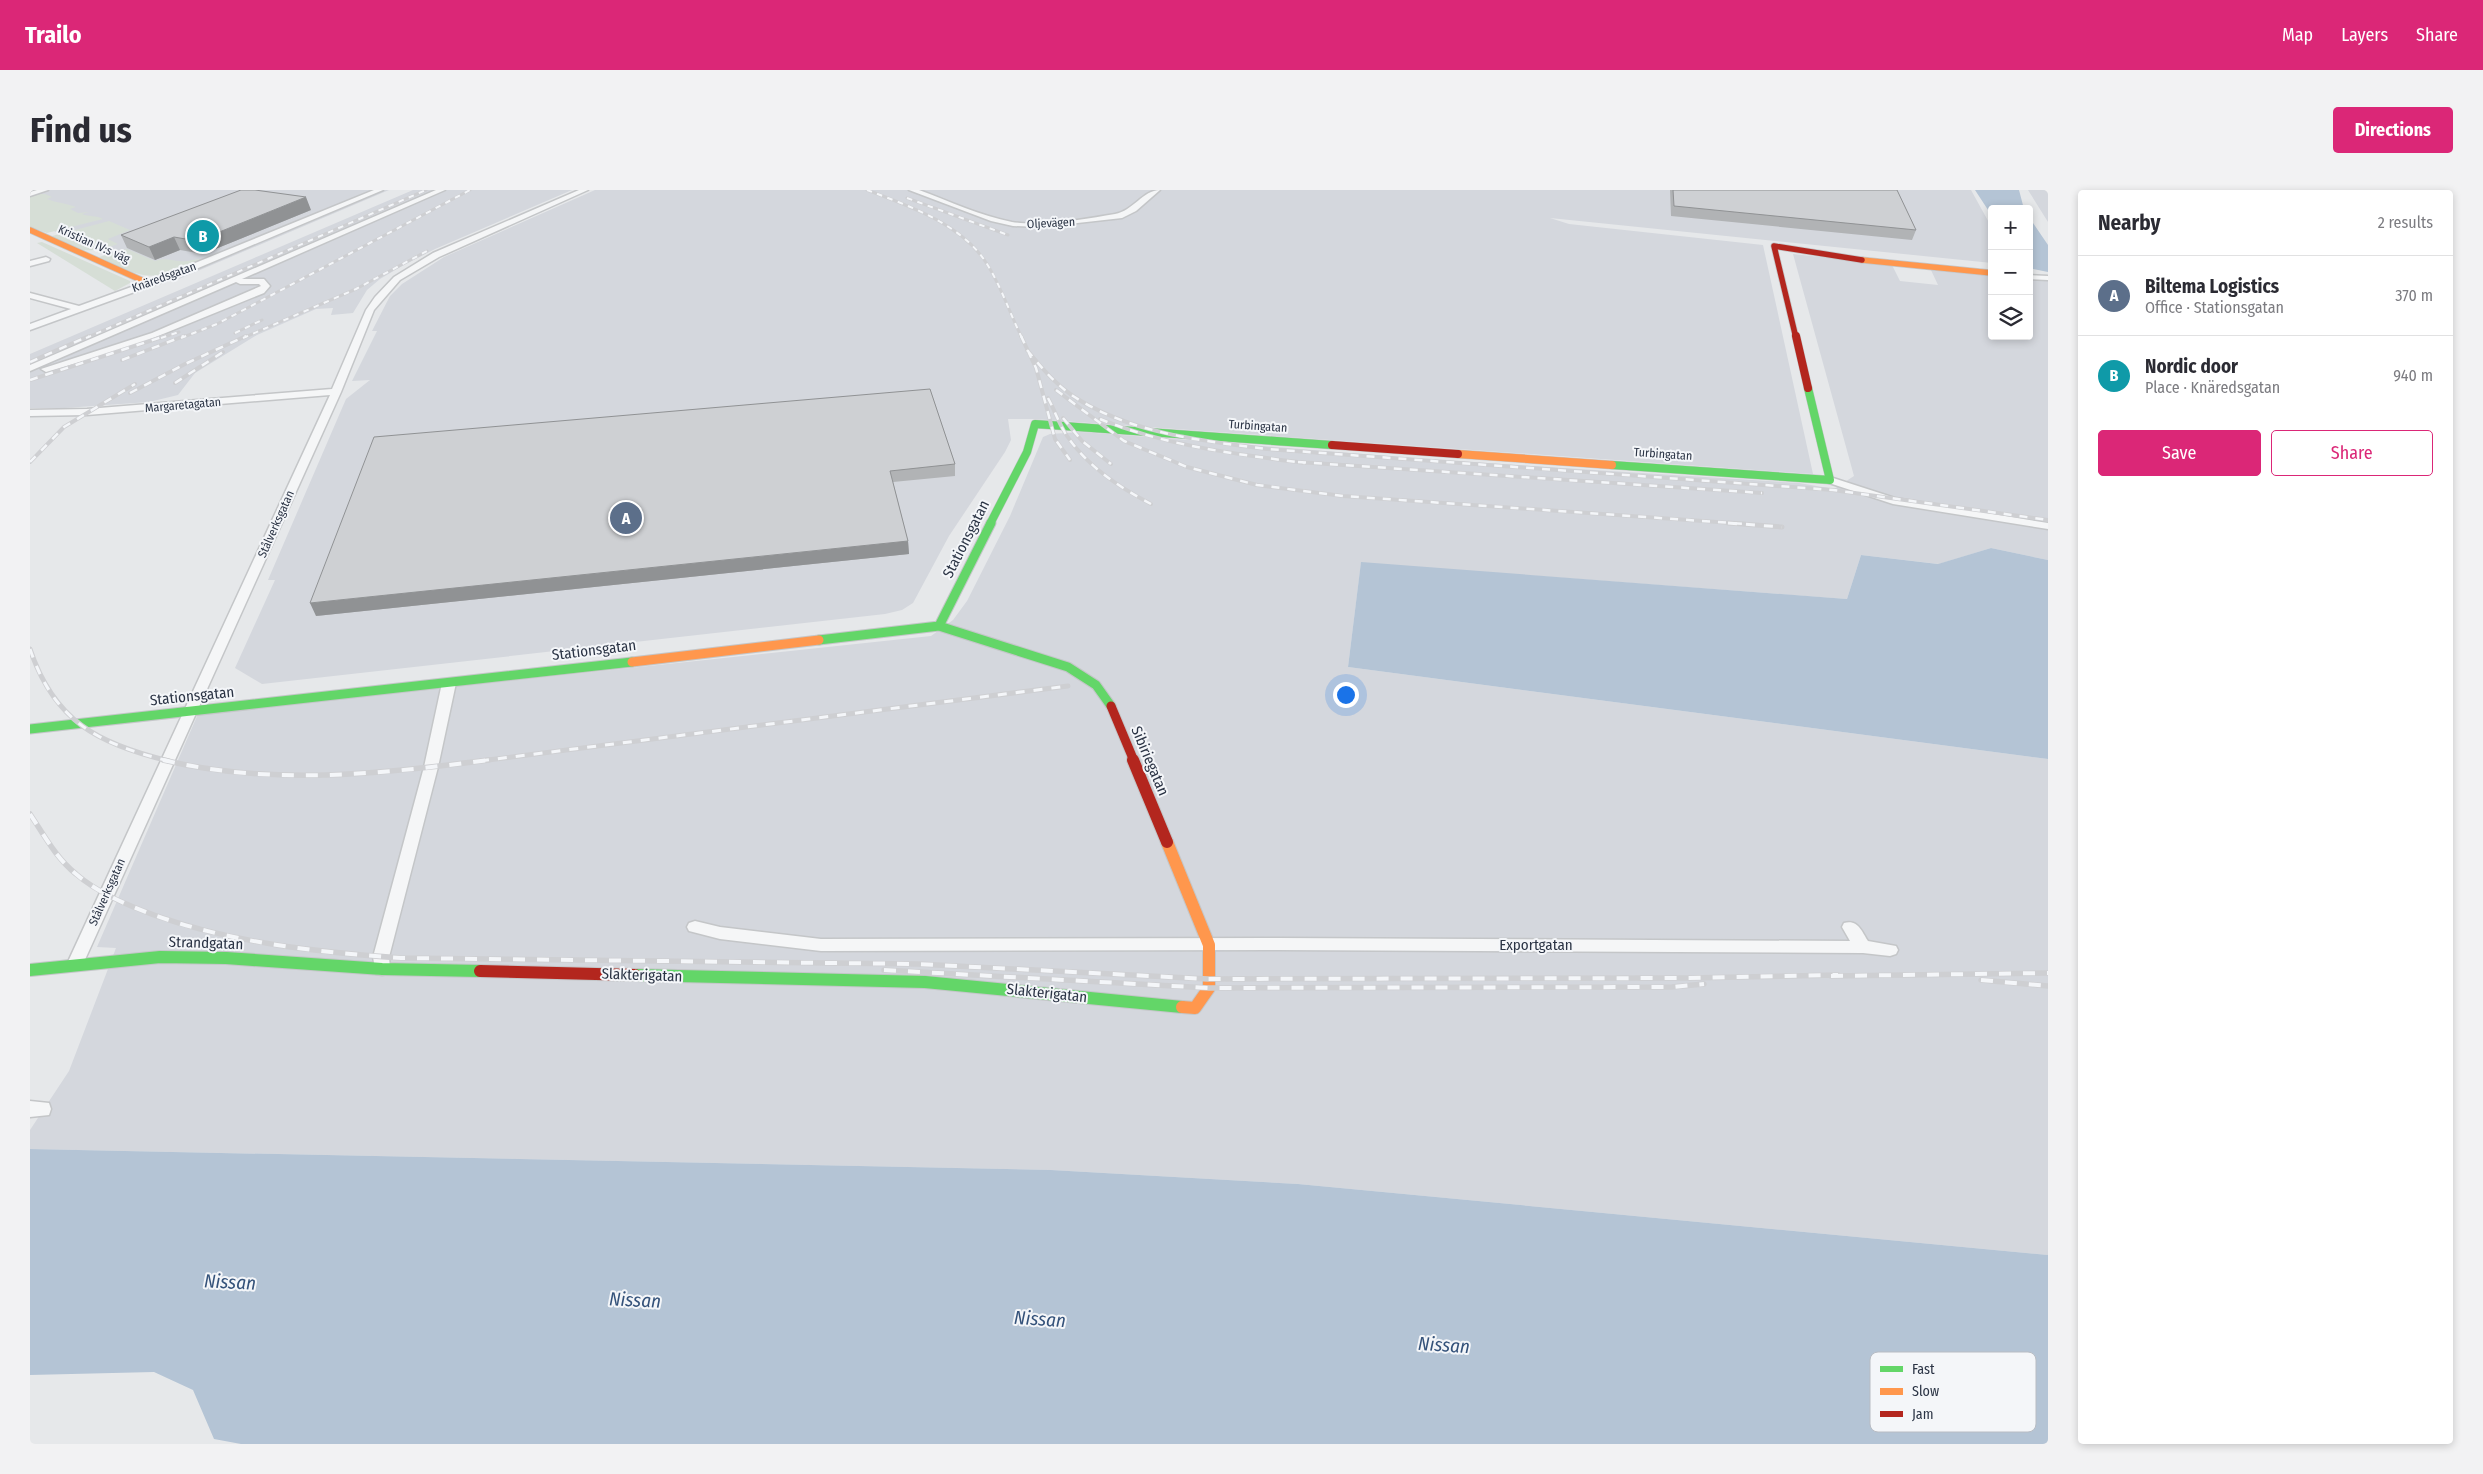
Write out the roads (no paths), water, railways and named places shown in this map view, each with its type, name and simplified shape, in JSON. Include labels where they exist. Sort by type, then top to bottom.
[{"type":"street","points":[[30,194],[44,190]]},
{"type":"street","name":"Knäredsgatan","points":[[30,326],[181,272],[380,190]]},
{"type":"street","points":[[30,368],[442,190]]},
{"type":"street","name":"Stålverksgatan","points":[[75,964],[336,392],[374,304],[384,290],[398,277],[436,255],[585,190]]},
{"type":"street","name":"Oljevägen","points":[[912,190],[994,219],[1020,225],[1042,225],[1119,216],[1133,209],[1157,190]]},
{"type":"street","name":"Kristian IV:s väg","points":[[30,230],[148,283]]},
{"type":"street","points":[[1988,273],[1847,258],[1774,246],[1830,480],[1893,501],[2048,526]]},
{"type":"street","points":[[30,264],[46,259]]},
{"type":"street","points":[[2033,276],[2048,278]]},
{"type":"street","points":[[30,372],[75,362],[169,330],[260,291],[266,286],[261,281],[249,280],[221,286]]},
{"type":"street","points":[[30,295],[76,308]]},
{"type":"street","name":"Margaretagatan","points":[[30,413],[87,412],[336,392]]},
{"type":"street","name":"Turbingatan","points":[[1035,424],[1830,480]]},
{"type":"street","name":"Stationsgatan","points":[[30,729],[939,626],[1027,452],[1035,424]]},
{"type":"street","name":"Sibiriegatan","points":[[939,626],[1068,667],[1080,673],[1104,692],[1109,700],[1209,945],[1209,988],[1195,1008]]},
{"type":"street","points":[[382,968],[381,957],[429,774],[449,683]]},
{"type":"street","name":"Exportgatan","points":[[696,927],[820,945],[1863,947],[1890,950]]},
{"type":"street","points":[[1850,927],[1863,947]]},
{"type":"street","name":"Strandgatan","points":[[30,970],[160,957],[226,958],[382,968]]},
{"type":"street","name":"Slakterigatan","points":[[382,968],[925,982],[1195,1008]]},
{"type":"water","points":[[1975,190],[2019,190],[2023,205],[1988,205],[1988,210]]},
{"type":"water","points":[[2033,223],[2048,245],[2048,272],[2033,269]]},
{"type":"water","points":[[1991,548],[2048,560],[2048,759],[1348,667],[1361,562],[1847,599],[1861,555],[1938,564]]},
{"type":"water","name":"Nissan","points":[[30,1149],[1051,1170],[1298,1184],[2048,1255],[2048,1444],[241,1444],[214,1439],[193,1390],[154,1372],[30,1375]]},
{"type":"railway","points":[[86,338],[426,190]]},
{"type":"railway","points":[[181,338],[217,324],[470,190]]},
{"type":"railway","points":[[867,190],[917,210],[949,227],[964,238],[987,264],[997,281],[1022,338]]},
{"type":"railway","points":[[907,198],[1008,235]]},
{"type":"railway","points":[[243,338],[356,289],[427,251]]},
{"type":"railway","points":[[235,333],[262,320]]},
{"type":"railway","points":[[161,338],[179,332]]},
{"type":"railway","points":[[30,362],[89,336]]},
{"type":"railway","points":[[30,380],[165,336]]},
{"type":"railway","points":[[122,360],[184,336]]},
{"type":"railway","points":[[130,393],[185,364],[246,336]]},
{"type":"railway","points":[[1021,336],[1028,352]]},
{"type":"railway","points":[[175,383],[223,352]]},
{"type":"railway","points":[[1028,352],[1060,386],[1095,409],[1142,427],[1217,443],[1267,449],[1833,490],[2048,520]]},
{"type":"railway","points":[[1028,352],[1036,368],[1055,439],[1070,460]]},
{"type":"railway","points":[[30,462],[64,427],[135,384]]},
{"type":"railway","points":[[1056,390],[1124,441],[1187,467],[1257,485],[1343,496],[1746,524]]},
{"type":"railway","points":[[1048,398],[1064,431],[1084,457],[1094,467],[1127,491],[1151,504]]},
{"type":"railway","points":[[1063,418],[1082,441],[1111,464]]},
{"type":"railway","points":[[1100,419],[1150,436],[1201,448],[1305,463]]},
{"type":"railway","points":[[1298,462],[1762,493]]},
{"type":"railway","points":[[1728,523],[1782,527]]},
{"type":"railway","points":[[30,649],[40,674],[52,694],[66,712],[82,726],[100,737],[121,746],[169,761]]},
{"type":"railway","points":[[480,761],[1068,686]]},
{"type":"railway","points":[[163,760],[204,768],[285,775],[367,773],[489,760]]},
{"type":"railway","points":[[30,814],[51,846],[69,868],[94,887],[134,907],[184,925],[214,933],[276,945],[370,956],[401,958],[918,964],[1208,979],[1689,978],[1838,975]]},
{"type":"railway","points":[[884,970],[1209,988],[1672,987],[1704,984]]},
{"type":"railway","points":[[1831,976],[2048,973]]},
{"type":"railway","points":[[1981,980],[2048,986]]},
{"type":"place","name":"Nordic door","points":[[203,236]]},
{"type":"place","name":"Biltema Logistics","points":[[626,518]]}]
